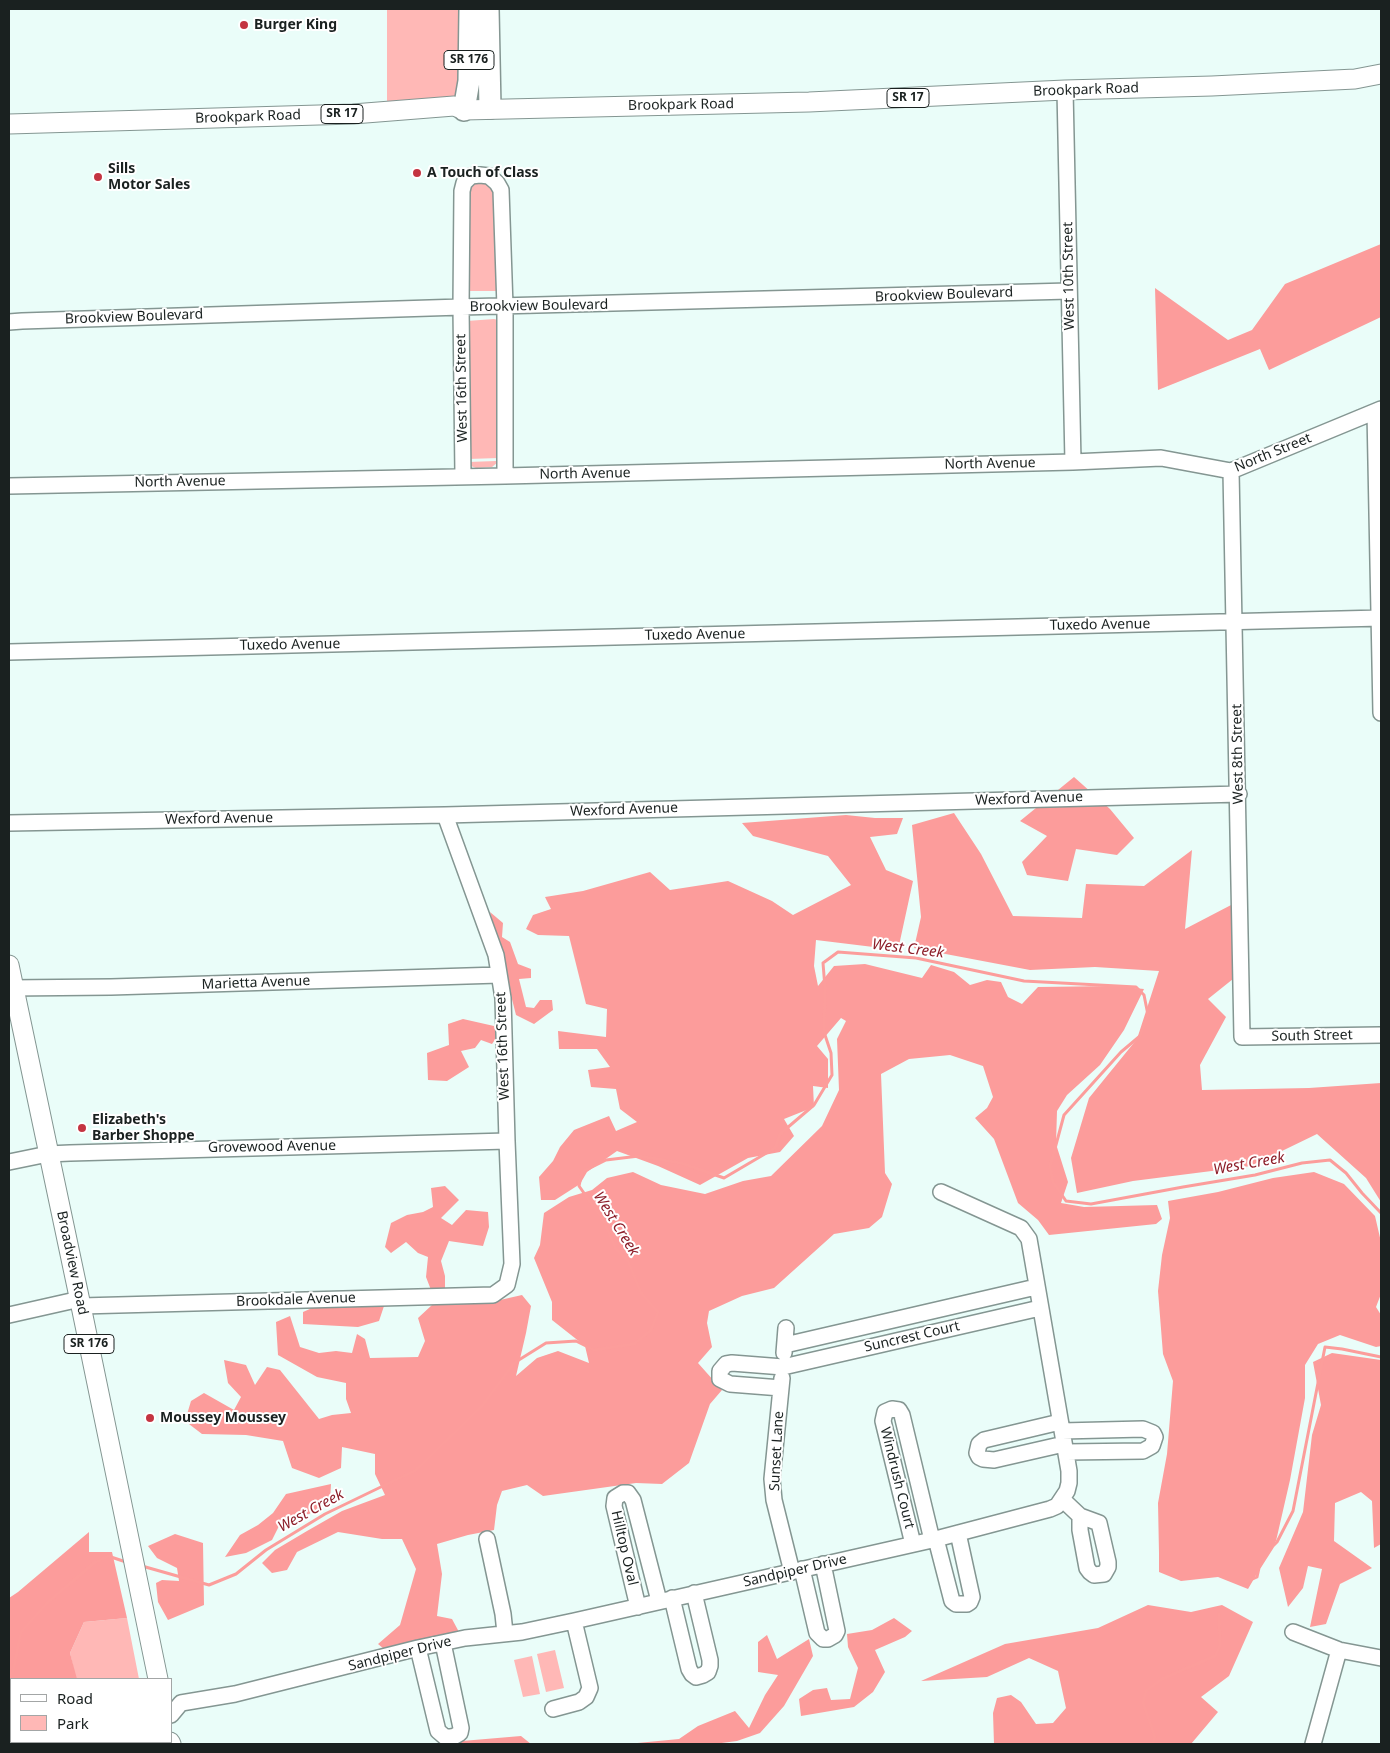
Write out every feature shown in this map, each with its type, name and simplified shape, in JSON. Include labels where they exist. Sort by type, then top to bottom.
[{"type":"highway","name":"SR 176","points":[[464,110],[469,81],[470,9]]},
{"type":"highway","name":"SR 176","points":[[488,9],[490,108]]},
{"type":"main road","name":"SR 17","points":[[1355,79],[1381,74]]},
{"type":"main road","name":"Brookpark Road","points":[[9,124],[353,114],[454,106],[464,110],[790,103],[1355,79]]},
{"type":"main road","name":"SR 17","points":[[1355,79],[1381,83]]},
{"type":"main road","name":"Broadview Road","points":[[9,965],[11,988],[81,1303],[158,1678]]},
{"type":"street","name":"West 10th Street","points":[[1065,90],[1073,462]]},
{"type":"street","name":"West 16th Street","points":[[463,476],[462,191],[464,183],[472,176],[480,175],[490,176],[501,190],[505,308],[505,476]]},
{"type":"street","name":"Brookview Boulevard","points":[[9,322],[1069,291]]},
{"type":"street","name":"North Street","points":[[1162,458],[1231,471],[1378,410]]},
{"type":"street","points":[[1378,410],[1381,713]]},
{"type":"street","name":"North Avenue","points":[[9,486],[505,476],[1073,462],[1162,458]]},
{"type":"street","name":"West 8th Street","points":[[1231,471],[1239,794],[1242,1037]]},
{"type":"street","name":"Tuxedo Avenue","points":[[9,652],[1380,618]]},
{"type":"street","name":"Wexford Avenue","points":[[9,824],[445,815],[1239,794]]},
{"type":"street","name":"West 16th Street","points":[[445,815],[496,955],[503,998],[512,1264],[507,1286]]},
{"type":"street","name":"Marietta Avenue","points":[[11,988],[111,987],[499,975]]},
{"type":"street","name":"South Street","points":[[1242,1037],[1381,1035]]},
{"type":"street","name":"Grovewood Avenue","points":[[9,1162],[48,1154],[507,1142]]},
{"type":"street","points":[[941,1192],[1021,1228],[1028,1239],[1063,1437],[1069,1483],[1062,1499],[1080,1516]]},
{"type":"street","name":"Brookdale Avenue","points":[[9,1315],[81,1303],[493,1295],[507,1286]]},
{"type":"street","points":[[785,1344],[1036,1287]]},
{"type":"street","name":"Suncrest Court","points":[[781,1388],[730,1384],[724,1382],[719,1375],[722,1366],[732,1363],[783,1367],[1040,1308]]},
{"type":"street","name":"Sunset Lane","points":[[786,1328],[772,1479],[774,1500],[817,1633],[823,1639],[828,1639],[835,1635],[837,1631],[823,1564]]},
{"type":"street","name":"Windrush Court","points":[[913,1544],[883,1421],[885,1412],[892,1409],[899,1410],[902,1415],[934,1539]]},
{"type":"street","points":[[1143,1429],[1153,1432],[1155,1437],[1152,1446],[1143,1451],[1063,1437],[1143,1429]]},
{"type":"street","name":"Hilltop Oval","points":[[638,1607],[614,1506],[615,1498],[623,1493],[628,1493],[633,1500],[666,1600]]},
{"type":"street","name":"Sandpiper Drive","points":[[172,1714],[181,1703],[235,1694],[418,1648],[466,1638],[522,1632],[934,1539],[1050,1510],[1057,1506],[1062,1499]]},
{"type":"street","points":[[934,1539],[952,1602],[967,1604],[972,1597],[958,1533]]},
{"type":"street","points":[[487,1539],[503,1614],[505,1633]]},
{"type":"street","points":[[666,1600],[689,1669],[696,1677],[703,1676],[708,1672],[710,1666],[694,1593]]},
{"type":"street","points":[[553,1709],[580,1702],[586,1697],[590,1688],[574,1621]]},
{"type":"street","points":[[1293,1632],[1339,1650],[1381,1658]]},
{"type":"street","points":[[418,1648],[438,1731],[445,1737],[450,1737],[460,1733],[462,1728],[443,1643]]},
{"type":"street","points":[[1312,1744],[1339,1650]]},
{"type":"green space","points":[[387,9],[470,9],[464,110],[387,113]]},
{"type":"green space","points":[[483,180],[495,188],[497,291],[466,291],[469,185]]},
{"type":"green space","points":[[498,320],[499,458],[468,459],[467,321]]},
{"type":"green space","points":[[468,462],[498,462],[492,467],[476,468]]},
{"type":"green space","points":[[127,1618],[139,1678],[76,1678],[70,1653],[84,1622]]},
{"type":"green space","points":[[555,1650],[564,1688],[546,1692],[537,1654]]},
{"type":"green space","points":[[532,1656],[540,1694],[523,1697],[514,1660]]},
{"type":"shaded area","points":[[1381,244],[1381,317],[1269,370],[1260,349],[1158,390],[1155,288],[1228,340],[1252,330],[1285,284]]},
{"type":"shaded area","points":[[1074,777],[1110,809],[1134,838],[1117,855],[1076,849],[1068,881],[1027,875],[1022,862],[1047,836],[1020,821]]},
{"type":"shaded area","points":[[954,813],[981,854],[1013,916],[1082,918],[1086,884],[1144,886],[1192,850],[1185,929],[1233,904],[1233,979],[1208,999],[1226,1017],[1200,1065],[1202,1090],[1309,1088],[1381,1083],[1381,1202],[1366,1178],[1317,1134],[1251,1166],[1133,1181],[1077,1193],[1071,1158],[1089,1098],[1137,1039],[1159,971],[1095,967],[1030,970],[914,948],[921,917],[912,825]]},
{"type":"shaded area","points":[[846,815],[903,818],[897,834],[870,837],[886,870],[913,881],[898,950],[816,940],[814,966],[818,986],[834,966],[865,964],[922,978],[931,965],[954,972],[970,985],[987,980],[1001,982],[1008,997],[1022,1004],[1038,987],[1114,986],[1144,989],[1124,1030],[1100,1065],[1067,1095],[1057,1111],[1056,1144],[1068,1182],[1061,1203],[1084,1207],[1157,1205],[1162,1219],[1156,1224],[1049,1235],[1038,1220],[1018,1203],[994,1139],[975,1118],[987,1108],[993,1097],[983,1066],[950,1055],[909,1059],[881,1074],[885,1173],[892,1184],[882,1217],[869,1228],[834,1234],[774,1288],[742,1296],[709,1311],[707,1323],[712,1347],[698,1363],[722,1390],[710,1404],[689,1463],[662,1484],[636,1483],[543,1496],[527,1485],[502,1491],[497,1505],[494,1530],[437,1544],[442,1574],[437,1616],[452,1619],[459,1632],[384,1649],[378,1644],[400,1625],[416,1569],[402,1539],[382,1539],[338,1532],[297,1552],[287,1570],[272,1573],[262,1563],[275,1550],[342,1511],[385,1495],[375,1474],[375,1454],[342,1447],[341,1468],[319,1478],[292,1468],[283,1441],[246,1435],[202,1434],[185,1421],[191,1401],[204,1393],[234,1410],[241,1397],[228,1383],[224,1360],[246,1365],[255,1385],[267,1367],[280,1370],[319,1419],[332,1415],[351,1413],[346,1399],[346,1383],[317,1377],[278,1355],[276,1322],[290,1316],[300,1347],[319,1353],[336,1351],[352,1353],[357,1334],[365,1339],[370,1358],[418,1357],[425,1341],[418,1318],[432,1305],[500,1300],[522,1295],[531,1306],[516,1376],[537,1358],[558,1351],[589,1363],[585,1346],[552,1320],[552,1302],[534,1258],[540,1245],[544,1213],[569,1197],[592,1190],[607,1178],[633,1172],[661,1185],[705,1194],[743,1181],[771,1176],[822,1126],[839,1090],[837,1039],[846,1021],[841,1018],[817,1046],[828,1059],[828,1088],[813,1086],[814,1107],[784,1119],[794,1136],[780,1152],[748,1158],[700,1185],[658,1166],[617,1151],[587,1172],[580,1184],[555,1200],[541,1200],[539,1177],[553,1161],[560,1147],[574,1130],[609,1116],[616,1131],[637,1122],[620,1109],[616,1089],[591,1087],[588,1070],[610,1067],[597,1049],[559,1049],[558,1031],[606,1037],[607,1009],[586,1004],[569,936],[538,935],[526,929],[533,915],[551,909],[545,897],[583,891],[650,872],[670,890],[728,881],[772,901],[793,915],[851,885],[828,856],[753,836],[742,823]]},
{"type":"shaded area","points":[[490,912],[503,923],[502,937],[510,942],[518,964],[531,969],[531,978],[519,979],[526,1007],[534,1008],[540,1000],[552,1000],[553,1010],[534,1024],[516,1015]]},
{"type":"shaded area","points":[[463,1019],[494,1026],[498,1035],[492,1044],[481,1040],[475,1048],[461,1051],[469,1067],[447,1081],[428,1080],[427,1053],[449,1045],[448,1024]]},
{"type":"shaded area","points":[[1314,1172],[1344,1184],[1375,1216],[1381,1242],[1381,1294],[1376,1307],[1381,1315],[1381,1346],[1376,1347],[1340,1335],[1318,1344],[1305,1365],[1305,1398],[1290,1480],[1276,1541],[1248,1589],[1218,1577],[1181,1581],[1159,1572],[1158,1503],[1167,1454],[1173,1381],[1163,1354],[1158,1291],[1162,1255],[1170,1218],[1168,1201],[1218,1192],[1273,1178]]},
{"type":"shaded area","points":[[445,1186],[459,1200],[441,1218],[452,1225],[466,1210],[488,1212],[489,1227],[483,1246],[449,1241],[441,1261],[445,1276],[445,1289],[431,1290],[426,1277],[428,1257],[418,1253],[406,1242],[391,1253],[385,1247],[391,1223],[407,1215],[423,1212],[433,1207],[431,1188]]},
{"type":"shaded area","points":[[344,1294],[384,1306],[379,1321],[358,1327],[303,1324],[303,1312]]},
{"type":"shaded area","points":[[1332,1353],[1381,1360],[1381,1544],[1374,1548],[1372,1501],[1361,1492],[1335,1503],[1334,1541],[1372,1568],[1340,1584],[1326,1624],[1310,1627],[1322,1569],[1308,1566],[1303,1588],[1288,1607],[1279,1568],[1303,1512],[1312,1435],[1321,1405],[1313,1362]]},
{"type":"shaded area","points":[[331,1484],[330,1502],[309,1514],[281,1522],[272,1540],[246,1553],[225,1557],[240,1535],[258,1525],[273,1513],[286,1494]]},
{"type":"shaded area","points":[[89,1532],[89,1552],[112,1552],[127,1618],[84,1622],[70,1653],[77,1678],[10,1678],[10,1743],[128,1743],[9,1744],[9,1598]]},
{"type":"shaded area","points":[[175,1534],[203,1543],[204,1605],[168,1620],[158,1602],[156,1583],[162,1580],[179,1581],[177,1568],[157,1558],[148,1546]]},
{"type":"shaded area","points":[[1148,1605],[1191,1612],[1222,1605],[1253,1622],[1229,1676],[1201,1697],[1218,1712],[1191,1744],[994,1744],[993,1713],[997,1698],[1011,1695],[1021,1702],[1036,1724],[1053,1723],[1066,1708],[1058,1671],[1029,1658],[987,1677],[921,1681],[1005,1644],[1098,1628]]},
{"type":"shaded area","points":[[894,1618],[912,1631],[905,1637],[875,1650],[885,1672],[873,1692],[854,1707],[801,1716],[799,1699],[813,1690],[827,1688],[831,1700],[850,1699],[858,1668],[848,1647],[847,1634],[872,1630]]},
{"type":"shaded area","points":[[767,1635],[777,1659],[809,1639],[813,1656],[784,1706],[760,1733],[737,1741],[714,1744],[627,1744],[679,1739],[698,1726],[735,1711],[749,1728],[765,1695],[778,1675],[758,1672],[758,1642]]},
{"type":"shaded area","points":[[521,1736],[531,1744],[454,1744],[462,1741]]},
{"type":"waterway","name":"West Creek","points":[[142,1566],[209,1585],[236,1574],[266,1550],[325,1514],[416,1470],[482,1406],[514,1363],[546,1343],[576,1341],[594,1350],[634,1344],[651,1330],[658,1312],[641,1293],[628,1261],[616,1249],[603,1220],[579,1186],[582,1172],[606,1160],[639,1156],[681,1163],[724,1178],[775,1148],[780,1134],[814,1105],[832,1075],[831,1053],[824,1032],[825,988],[823,963],[838,952],[916,958],[1024,981],[1136,987],[1144,995],[1148,1015],[1140,1036],[1121,1052],[1064,1115],[1050,1167],[1053,1182],[1066,1201],[1091,1204],[1255,1175],[1302,1163],[1330,1160],[1346,1173],[1381,1213]]},
{"type":"waterway","points":[[1246,1582],[1257,1577],[1259,1568],[1277,1542],[1293,1511],[1325,1347],[1381,1357]]},
{"type":"waterway","name":"West Creek","points":[[9,1677],[13,1671],[21,1632],[48,1602],[94,1563],[108,1556],[126,1562]]},
{"type":"waterway","points":[[1152,1744],[1155,1737],[1143,1703],[1146,1691],[1162,1679],[1215,1656],[1220,1646],[1219,1614]]},
{"type":"place","name":"Burger King","points":[[244,25]]},
{"type":"place","name":"A Touch of Class","points":[[417,173]]},
{"type":"place","name":"Sills Motor Sales","points":[[98,177]]},
{"type":"place","name":"Elizabeth's Barber Shoppe","points":[[82,1128]]},
{"type":"place","name":"Moussey Moussey","points":[[150,1418]]}]
